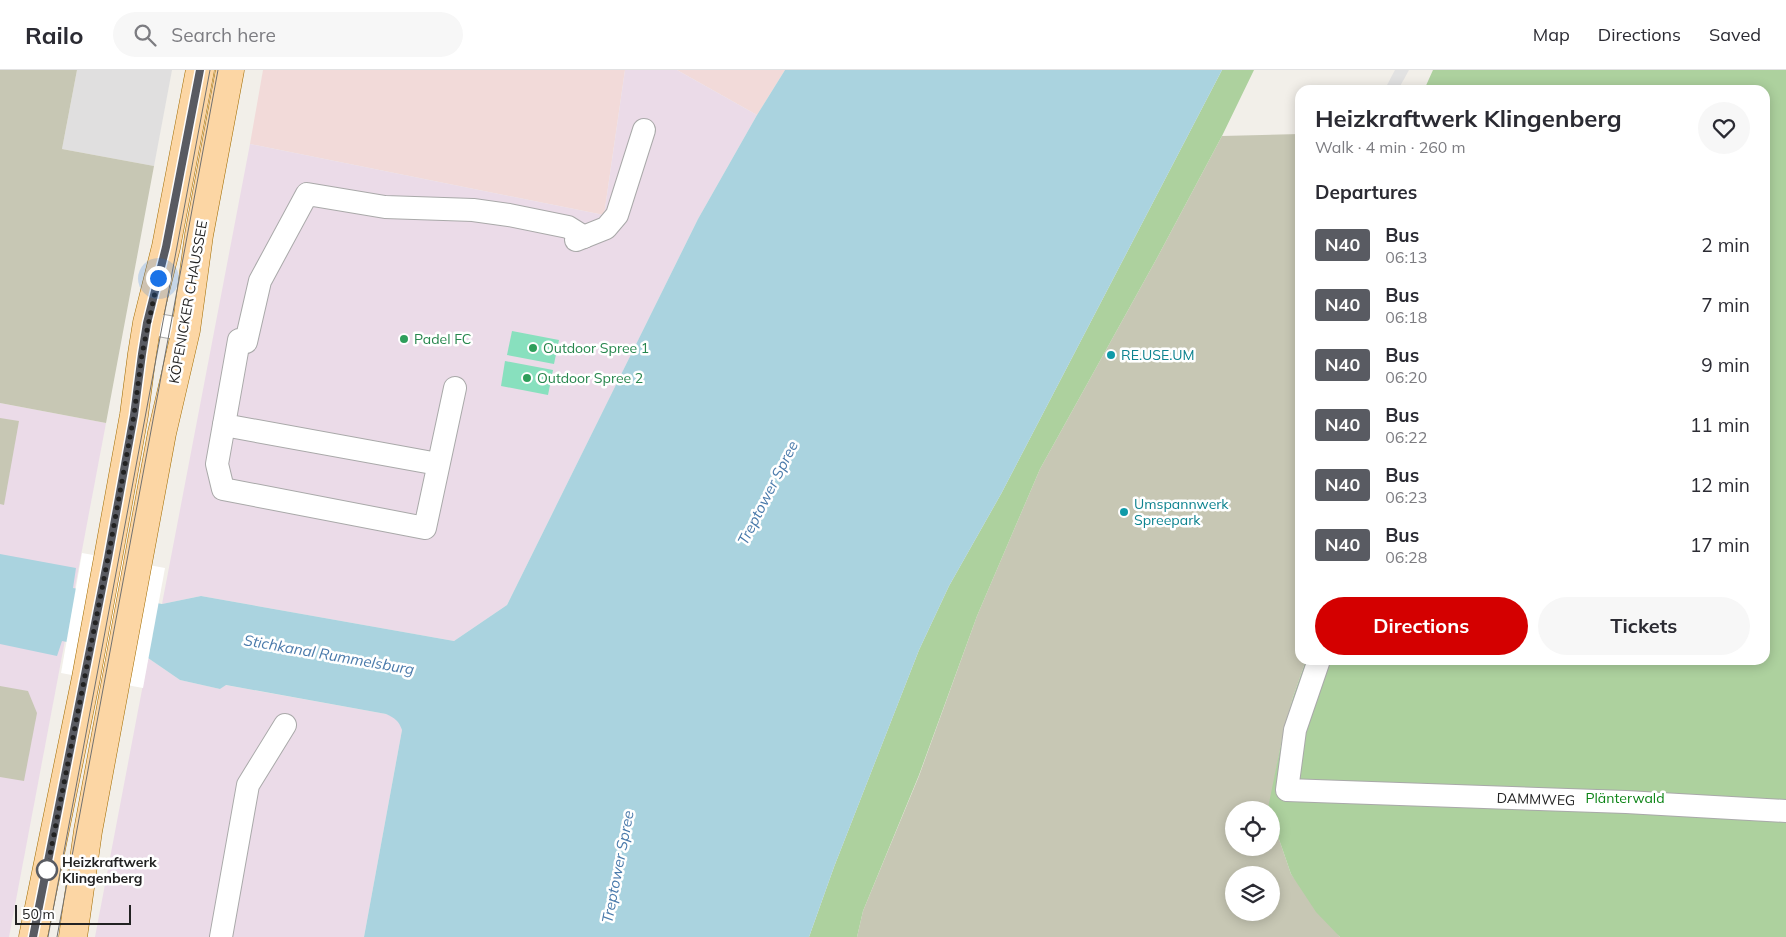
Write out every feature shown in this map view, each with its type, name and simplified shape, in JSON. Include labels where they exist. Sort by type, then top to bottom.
[{"type":"main road","points":[[33,937],[86,678],[134,415],[147,323],[166,247],[200,70]]},
{"type":"main road","name":"KÖPENICKER CHAUSSEE","points":[[72,937],[88,831],[162,433],[186,330],[199,235],[230,70]]},
{"type":"lane","points":[[455,388],[425,528],[223,488],[217,464],[243,341],[260,281],[308,194],[385,207],[473,210],[509,215],[568,227],[580,239],[606,228],[617,215],[644,130]]},
{"type":"lane","points":[[147,323],[186,330]]},
{"type":"lane","points":[[224,425],[438,464]]},
{"type":"lane","name":"DAMMWEG","points":[[1317,665],[1295,730],[1287,790],[1626,802],[1786,811]]},
{"type":"lane","points":[[221,937],[248,785],[285,725]]},
{"type":"shaded area","points":[[0,70],[77,70],[62,149],[154,166],[106,423],[0,403]]},
{"type":"shaded area","points":[[77,70],[172,70],[154,166],[62,149]]},
{"type":"shaded area","points":[[263,70],[625,70],[604,215],[250,144]]},
{"type":"shaded area","points":[[625,70],[677,70],[757,115],[698,219],[507,605],[454,641],[201,596],[162,604],[250,144],[604,215]]},
{"type":"shaded area","points":[[677,70],[785,70],[757,115]]},
{"type":"shaded area","points":[[1395,70],[1409,70],[1401,85],[1387,85]]},
{"type":"shaded area","points":[[1295,134],[1295,665],[1304,665],[1293,697],[1282,739],[1271,801],[1225,801],[1225,856],[1280,856],[1280,842],[1291,874],[1340,937],[857,937],[863,911],[919,776],[977,616],[1040,469],[1222,136]]},
{"type":"shaded area","name":"Heizkraftwerk Klingenberg","points":[[0,403],[106,423],[9,937],[0,937]]},
{"type":"shaded area","points":[[0,418],[19,421],[4,505],[0,504]]},
{"type":"shaded area","points":[[148,658],[180,680],[220,689],[225,685],[386,714],[394,717],[400,723],[402,730],[364,937],[95,937]]},
{"type":"shaded area","points":[[0,686],[28,691],[37,713],[24,781],[0,777]]},
{"type":"green space","points":[[1222,70],[1254,70],[1222,136],[1157,258],[1040,469],[977,616],[919,775],[863,911],[857,937],[809,937],[834,867],[919,650],[949,586],[1001,494]]},
{"type":"green space","name":"Plänterwald","points":[[1433,70],[1786,70],[1786,937],[1340,937],[1316,912],[1291,874],[1280,842],[1280,801],[1269,801],[1282,739],[1293,697],[1304,665],[1770,665],[1770,85],[1426,85]]},
{"type":"green space","name":"Outdoor Spree 1","points":[[512,331],[559,340],[554,364],[507,355]]},
{"type":"green space","name":"Outdoor Spree 2","points":[[505,361],[553,370],[548,395],[501,386]]},
{"type":"water","points":[[785,70],[1222,70],[1001,494],[949,586],[919,650],[834,867],[809,937],[364,937],[402,730],[394,718],[386,714],[226,685],[220,689],[180,680],[148,658],[62,641],[57,656],[0,644],[0,554],[76,568],[73,588],[162,604],[201,596],[454,641],[507,605],[698,219]]},
{"type":"pier","points":[[82,553],[165,568],[143,688],[61,673]]},
{"type":"tram line","points":[[48,937],[210,70]]},
{"type":"tram line","points":[[57,937],[218,70]]},
{"type":"bus line","name":"N40","points":[[33,937],[86,678],[134,415],[147,323],[166,247],[200,70]]},
{"type":"place","name":"Padel FC","points":[[404,339]]},
{"type":"place","name":"Outdoor Spree 1","points":[[533,348]]},
{"type":"place","name":"RE.USE.UM","points":[[1111,355]]},
{"type":"place","name":"Outdoor Spree 2","points":[[527,378]]},
{"type":"place","name":"Umspannwerk Spreepark","points":[[1124,512]]},
{"type":"place","name":"Heizkraftwerk Klingenberg","points":[[47,870]]},
{"type":"route","points":[[47,870],[86,678],[134,415],[147,323],[158,278]]},
{"type":"water label","name":"Treptower Spree","points":[[768,493]]},
{"type":"water label","name":"Stichkanal Rummelsburg","points":[[329,655]]},
{"type":"water label","name":"Treptower Spree","points":[[618,867]]}]
